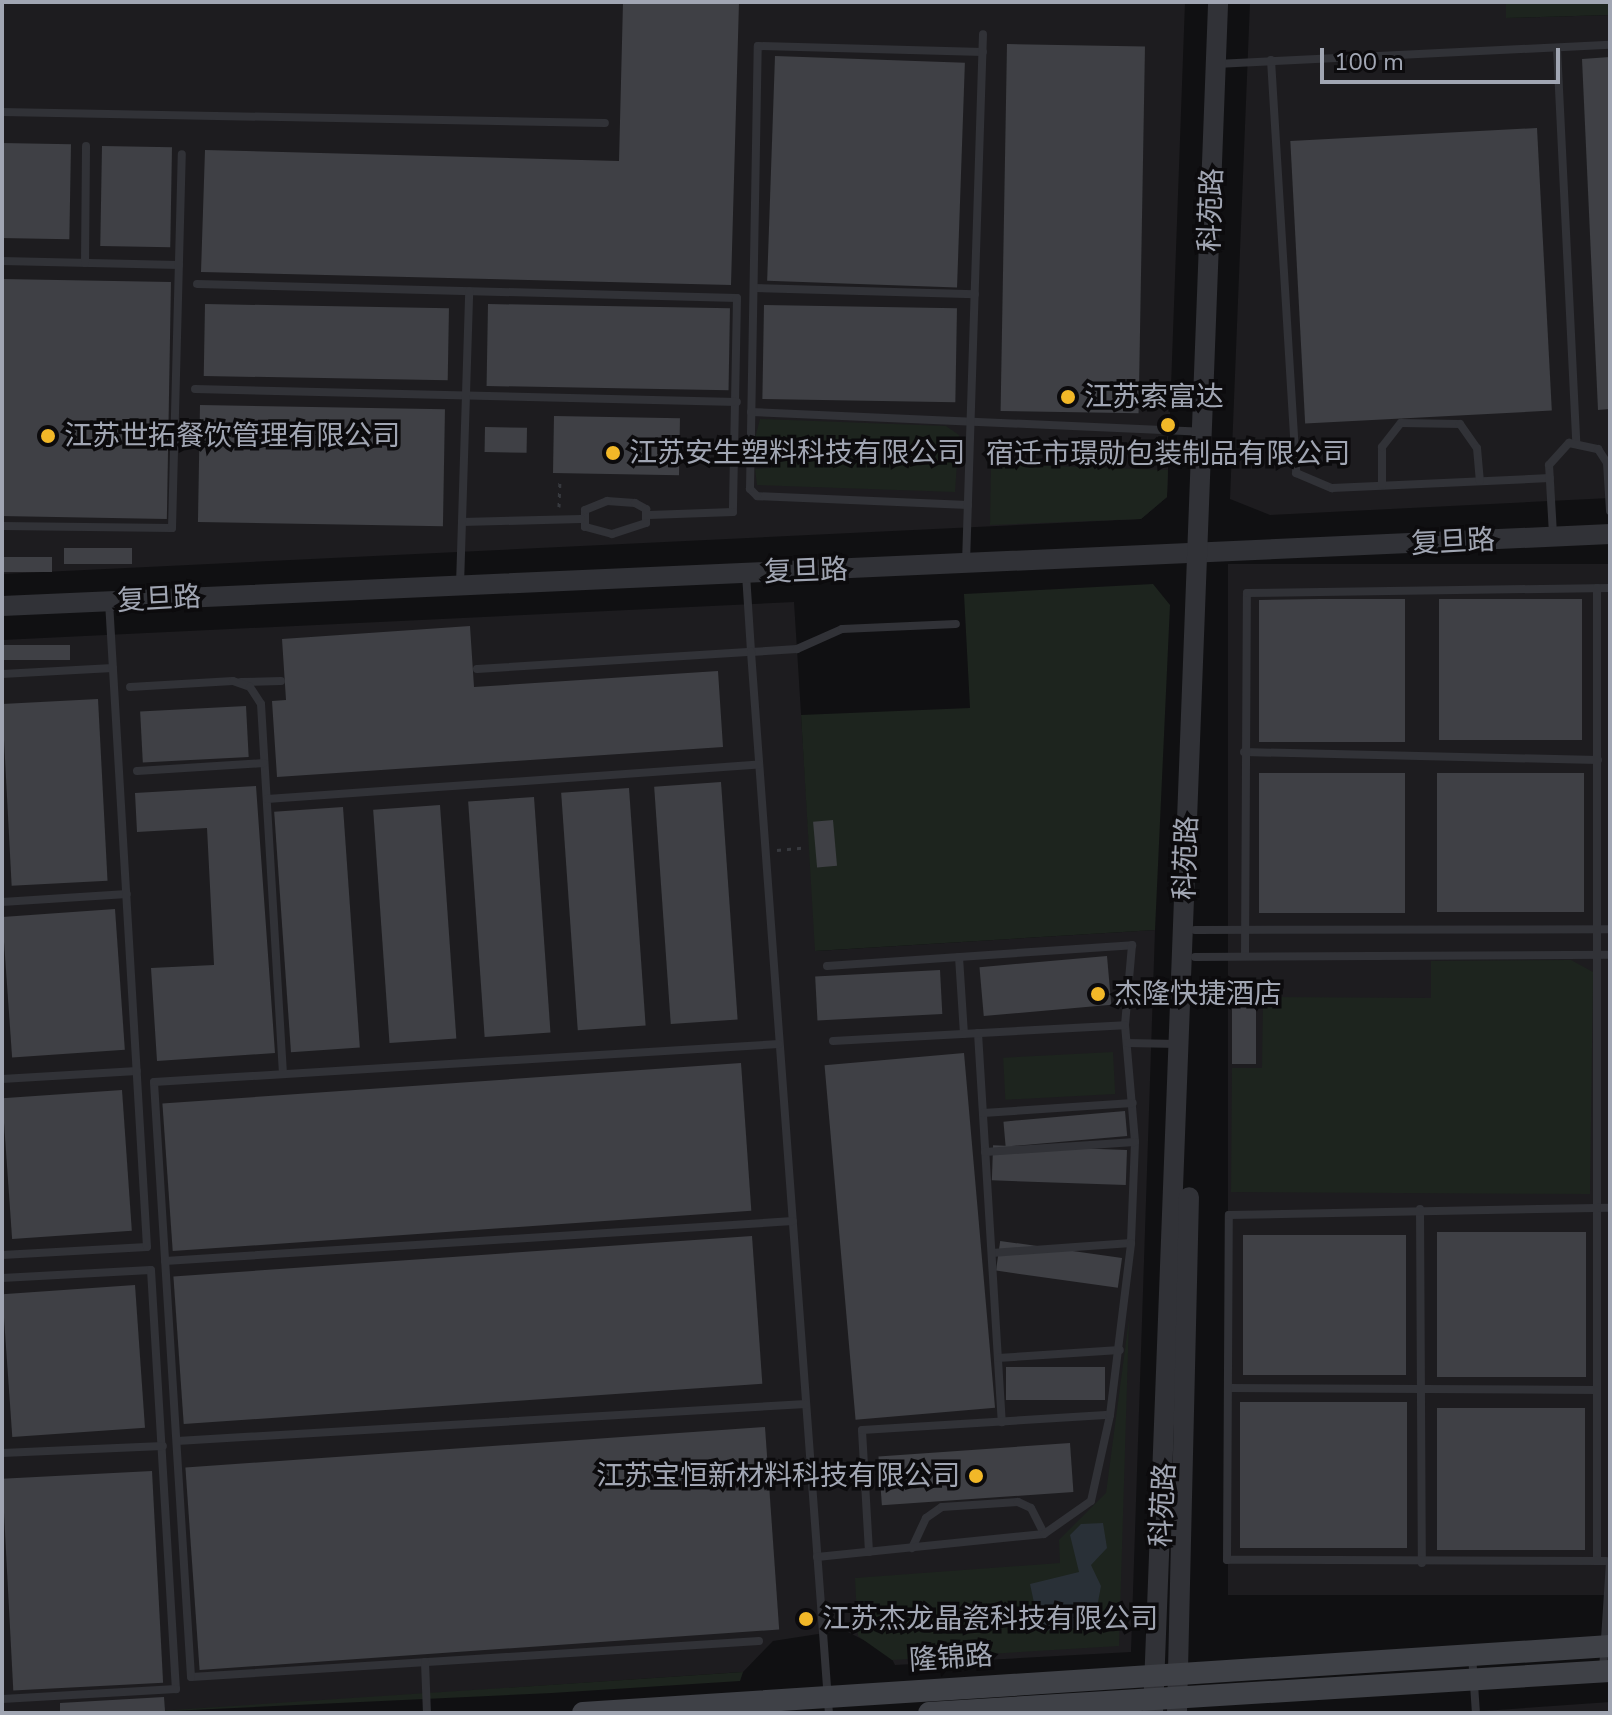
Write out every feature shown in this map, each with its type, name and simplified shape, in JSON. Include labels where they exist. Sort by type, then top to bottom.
[{"type":"main road","name":"隆锦路","points":[[583,1713],[828,1705],[1155,1674],[1607,1646]]},
{"type":"main road","name":"隆锦路","points":[[929,1713],[1177,1705],[1474,1679],[1607,1671]]},
{"type":"street","name":"科苑路","points":[[1218,2],[1222,63]]},
{"type":"street","name":"科苑路","points":[[1153,1705],[1222,63],[1231,2]]},
{"type":"street","name":"复旦路","points":[[2,606],[1610,534]]},
{"type":"street","name":"科苑路","points":[[1177,1705],[1195,957],[1200,554]]},
{"type":"lane","points":[[966,564],[983,34]]},
{"type":"lane","points":[[1222,63],[1610,45]]},
{"type":"lane","points":[[968,505],[757,496],[750,489],[758,46],[983,52]]},
{"type":"lane","points":[[1557,48],[1576,443]]},
{"type":"lane","points":[[1271,60],[1291,459],[1296,473],[1319,487],[1550,478]]},
{"type":"lane","points":[[2,112],[605,123]]},
{"type":"lane","points":[[85,263],[86,146]]},
{"type":"lane","points":[[2,526],[172,528],[182,154]]},
{"type":"lane","points":[[2,261],[179,265]]},
{"type":"lane","points":[[197,284],[732,296],[739,303],[733,512],[649,515],[621,501],[594,505],[581,519],[462,522]]},
{"type":"lane","points":[[754,288],[975,294]]},
{"type":"lane","points":[[460,586],[469,291]]},
{"type":"lane","points":[[195,389],[737,402]]},
{"type":"lane","points":[[751,412],[1206,432]]},
{"type":"lane","points":[[1382,485],[1382,447],[1401,423],[1460,424],[1477,448],[1480,481]]},
{"type":"lane","points":[[1553,537],[1550,478],[1557,449],[1576,443],[1598,449],[1609,477],[1610,511]]},
{"type":"lane","points":[[581,519],[593,532],[612,534],[641,529],[649,515]]},
{"type":"lane","points":[[746,573],[828,1705]]},
{"type":"lane","points":[[1597,588],[1597,1390],[1607,1671]]},
{"type":"lane","points":[[1245,956],[1244,608],[1247,593],[1257,589],[1610,588]]},
{"type":"lane","points":[[2,1255],[147,1247],[109,601]]},
{"type":"lane","points":[[477,669],[797,649],[842,629],[956,624]]},
{"type":"lane","points":[[2,674],[113,668]]},
{"type":"lane","points":[[233,681],[250,687],[261,704],[283,1073]]},
{"type":"lane","points":[[130,687],[281,681]]},
{"type":"lane","points":[[1244,752],[1598,760]]},
{"type":"lane","points":[[137,771],[264,763]]},
{"type":"lane","points":[[267,799],[759,765]]},
{"type":"lane","points":[[2,902],[127,894]]},
{"type":"lane","points":[[1195,930],[1610,929]]},
{"type":"lane","points":[[817,1557],[1044,1534],[1091,1501],[1110,1415],[1120,1350],[1131,1243],[1135,1142],[1125,1025],[1132,945],[827,966]]},
{"type":"lane","points":[[1195,957],[1610,955]]},
{"type":"lane","points":[[959,957],[964,1034]]},
{"type":"lane","points":[[833,1041],[1125,1025]]},
{"type":"lane","points":[[978,1033],[1002,1422]]},
{"type":"lane","points":[[1127,1043],[1180,1044]]},
{"type":"lane","points":[[759,1641],[191,1677],[154,1082],[779,1044]]},
{"type":"lane","points":[[2,1079],[137,1071]]},
{"type":"lane","points":[[983,1113],[1133,1103]]},
{"type":"lane","points":[[985,1152],[1135,1142]]},
{"type":"lane","points":[[1604,1561],[1422,1563],[1227,1560],[1229,1215],[1420,1209],[1610,1208]]},
{"type":"lane","points":[[1420,1209],[1422,1563]]},
{"type":"lane","points":[[165,1261],[793,1221]]},
{"type":"lane","points":[[992,1253],[1131,1243]]},
{"type":"lane","points":[[2,1278],[151,1270],[176,1689],[2,1699]]},
{"type":"lane","points":[[998,1358],[1120,1350]]},
{"type":"lane","points":[[1228,1388],[1597,1390]]},
{"type":"lane","points":[[177,1441],[806,1404]]},
{"type":"lane","points":[[869,1552],[862,1430],[1110,1415]]},
{"type":"lane","points":[[2,1453],[163,1446]]},
{"type":"lane","points":[[912,1548],[926,1518],[942,1507],[1018,1502],[1031,1508],[1044,1534]]},
{"type":"lane","points":[[1472,1654],[1476,1713]]},
{"type":"lane","points":[[425,1662],[427,1713]]},
{"type":"path","points":[[559,520],[560,479]]},
{"type":"path","points":[[765,851],[802,848]]},
{"type":"shaded area","points":[[2,2],[1185,2],[1167,497],[1141,519],[2,574]]},
{"type":"shaded area","points":[[1250,2],[1506,2],[1506,18],[1610,15],[1610,498],[1270,515],[1230,499]]},
{"type":"shaded area","points":[[1506,2],[1610,2],[1610,15],[1506,18]]},
{"type":"shaded area","points":[[760,419],[946,426],[959,435],[955,492],[757,485],[755,469],[771,468],[771,437],[755,438]]},
{"type":"shaded area","points":[[991,464],[1168,470],[1167,497],[1141,519],[990,525]]},
{"type":"shaded area","points":[[1228,564],[1610,564],[1610,1595],[1228,1595]]},
{"type":"shaded area","points":[[1153,584],[1170,605],[1155,930],[815,951],[801,715],[970,708],[964,594]]},
{"type":"shaded area","name":"江苏杰龙晶瓷科技有限公司","points":[[794,602],[816,951],[1155,930],[1131,1652],[895,1665],[889,1653],[844,1630],[773,1641],[743,1672],[187,1710],[2,1713],[2,640]]},
{"type":"shaded area","points":[[1571,960],[1593,972],[1590,1194],[1231,1192],[1232,1068],[1262,1068],[1263,997],[1431,998],[1431,961]]},
{"type":"shaded area","points":[[1113,1052],[1115,1094],[1005,1100],[1003,1058]]},
{"type":"shaded area","points":[[1129,1319],[1119,1646],[892,1660],[858,1636],[855,1578],[1060,1563],[1059,1540],[1106,1493]]},
{"type":"shaded area","points":[[1103,1523],[1107,1548],[1091,1565],[1101,1586],[1096,1613],[1075,1628],[1040,1631],[1030,1584],[1079,1572],[1070,1535],[1081,1524]]},
{"type":"shaded area","points":[[743,1672],[740,1681],[128,1713]]},
{"type":"shaded area","points":[[1610,1702],[1610,1713],[1454,1713]]},
{"type":"building","points":[[623,2],[739,2],[731,285],[201,272],[205,150],[619,161]]},
{"type":"building","points":[[1007,44],[1145,46],[1139,413],[1001,411]]},
{"type":"building","points":[[775,56],[965,63],[957,287],[767,281]]},
{"type":"building","points":[[1610,57],[1610,409],[1598,410],[1582,59]]},
{"type":"building","points":[[1537,128],[1552,411],[1305,424],[1290,141]]},
{"type":"building","points":[[2,143],[71,144],[69,239],[2,238]]},
{"type":"building","points":[[102,146],[172,147],[170,247],[100,246]]},
{"type":"building","points":[[2,279],[171,282],[167,519],[2,516]]},
{"type":"building","points":[[205,304],[449,308],[448,380],[204,376]]},
{"type":"building","points":[[488,304],[730,308],[729,390],[487,386]]},
{"type":"building","points":[[764,305],[957,308],[955,402],[762,399]]},
{"type":"building","points":[[200,405],[445,409],[443,526],[198,522]]},
{"type":"building","points":[[554,416],[680,418],[679,475],[553,473]]},
{"type":"building","points":[[485,427],[527,428],[527,453],[485,452]]},
{"type":"building","points":[[64,548],[132,548],[132,564],[64,564]]},
{"type":"building","points":[[2,557],[52,557],[52,572],[2,572]]},
{"type":"building","points":[[1405,599],[1405,742],[1259,742],[1259,600]]},
{"type":"building","points":[[1439,599],[1582,599],[1582,740],[1439,740]]},
{"type":"building","points":[[470,626],[474,687],[718,671],[723,747],[277,777],[272,701],[286,700],[282,639]]},
{"type":"building","points":[[2,645],[70,645],[70,660],[2,660]]},
{"type":"building","points":[[98,699],[108,881],[12,886],[2,704]]},
{"type":"building","points":[[246,706],[249,757],[143,762],[140,712]]},
{"type":"building","points":[[1259,773],[1405,773],[1405,913],[1259,913]]},
{"type":"building","points":[[1437,773],[1584,773],[1584,912],[1437,912]]},
{"type":"building","points":[[721,782],[738,1019],[671,1024],[654,787]]},
{"type":"building","points":[[256,786],[275,1053],[157,1061],[151,968],[214,965],[207,828],[137,832],[135,793]]},
{"type":"building","points":[[629,788],[646,1025],[578,1030],[561,793]]},
{"type":"building","points":[[534,797],[550,1032],[485,1037],[468,802]]},
{"type":"building","points":[[440,805],[456,1038],[389,1043],[373,810]]},
{"type":"building","points":[[343,807],[360,1047],[291,1052],[274,812]]},
{"type":"building","points":[[833,820],[837,866],[817,868],[813,822]]},
{"type":"building","points":[[115,909],[125,1050],[12,1058],[2,917]]},
{"type":"building","points":[[1107,956],[1111,1005],[984,1016],[979,967]]},
{"type":"building","points":[[940,970],[942,1014],[817,1020],[815,977]]},
{"type":"building","points":[[1232,993],[1256,993],[1256,1064],[1232,1064]]},
{"type":"building","points":[[964,1053],[995,1408],[856,1420],[825,1065]]},
{"type":"building","points":[[741,1063],[751,1211],[173,1251],[162,1103]]},
{"type":"building","points":[[122,1090],[132,1231],[12,1239],[2,1098]]},
{"type":"building","points":[[1125,1111],[1127,1136],[1006,1147],[1003,1122]]},
{"type":"building","points":[[993,1145],[1127,1150],[1126,1185],[992,1180]]},
{"type":"building","points":[[1437,1232],[1586,1232],[1586,1377],[1437,1377]]},
{"type":"building","points":[[1243,1235],[1406,1235],[1406,1375],[1243,1375]]},
{"type":"building","points":[[752,1236],[762,1384],[184,1424],[173,1276]]},
{"type":"building","points":[[1000,1241],[1122,1258],[1118,1288],[996,1271]]},
{"type":"building","points":[[135,1285],[145,1428],[12,1437],[2,1294]]},
{"type":"building","points":[[1006,1367],[1105,1367],[1105,1400],[1006,1400]]},
{"type":"building","points":[[1240,1402],[1407,1402],[1407,1548],[1240,1548]]},
{"type":"building","points":[[1437,1408],[1585,1408],[1585,1550],[1437,1550]]},
{"type":"building","points":[[765,1427],[779,1630],[200,1670],[185,1468]]},
{"type":"building","points":[[1070,1443],[1073,1492],[882,1505],[878,1456]]},
{"type":"building","points":[[152,1471],[163,1683],[13,1691],[2,1479]]},
{"type":"building","points":[[164,1697],[165,1711],[60,1713],[60,1703]]},
{"type":"place","name":"江苏索富达","points":[[1068,397]]},
{"type":"place","name":"宿迁市璟勋包装制品有限公司","points":[[1168,425]]},
{"type":"place","name":"江苏世拓餐饮管理有限公司","points":[[48,436]]},
{"type":"place","name":"江苏安生塑料科技有限公司","points":[[613,453]]},
{"type":"place","name":"杰隆快捷酒店","points":[[1098,994]]},
{"type":"place","name":"江苏宝恒新材料科技有限公司","points":[[976,1476]]},
{"type":"place","name":"江苏杰龙晶瓷科技有限公司","points":[[806,1619]]}]
